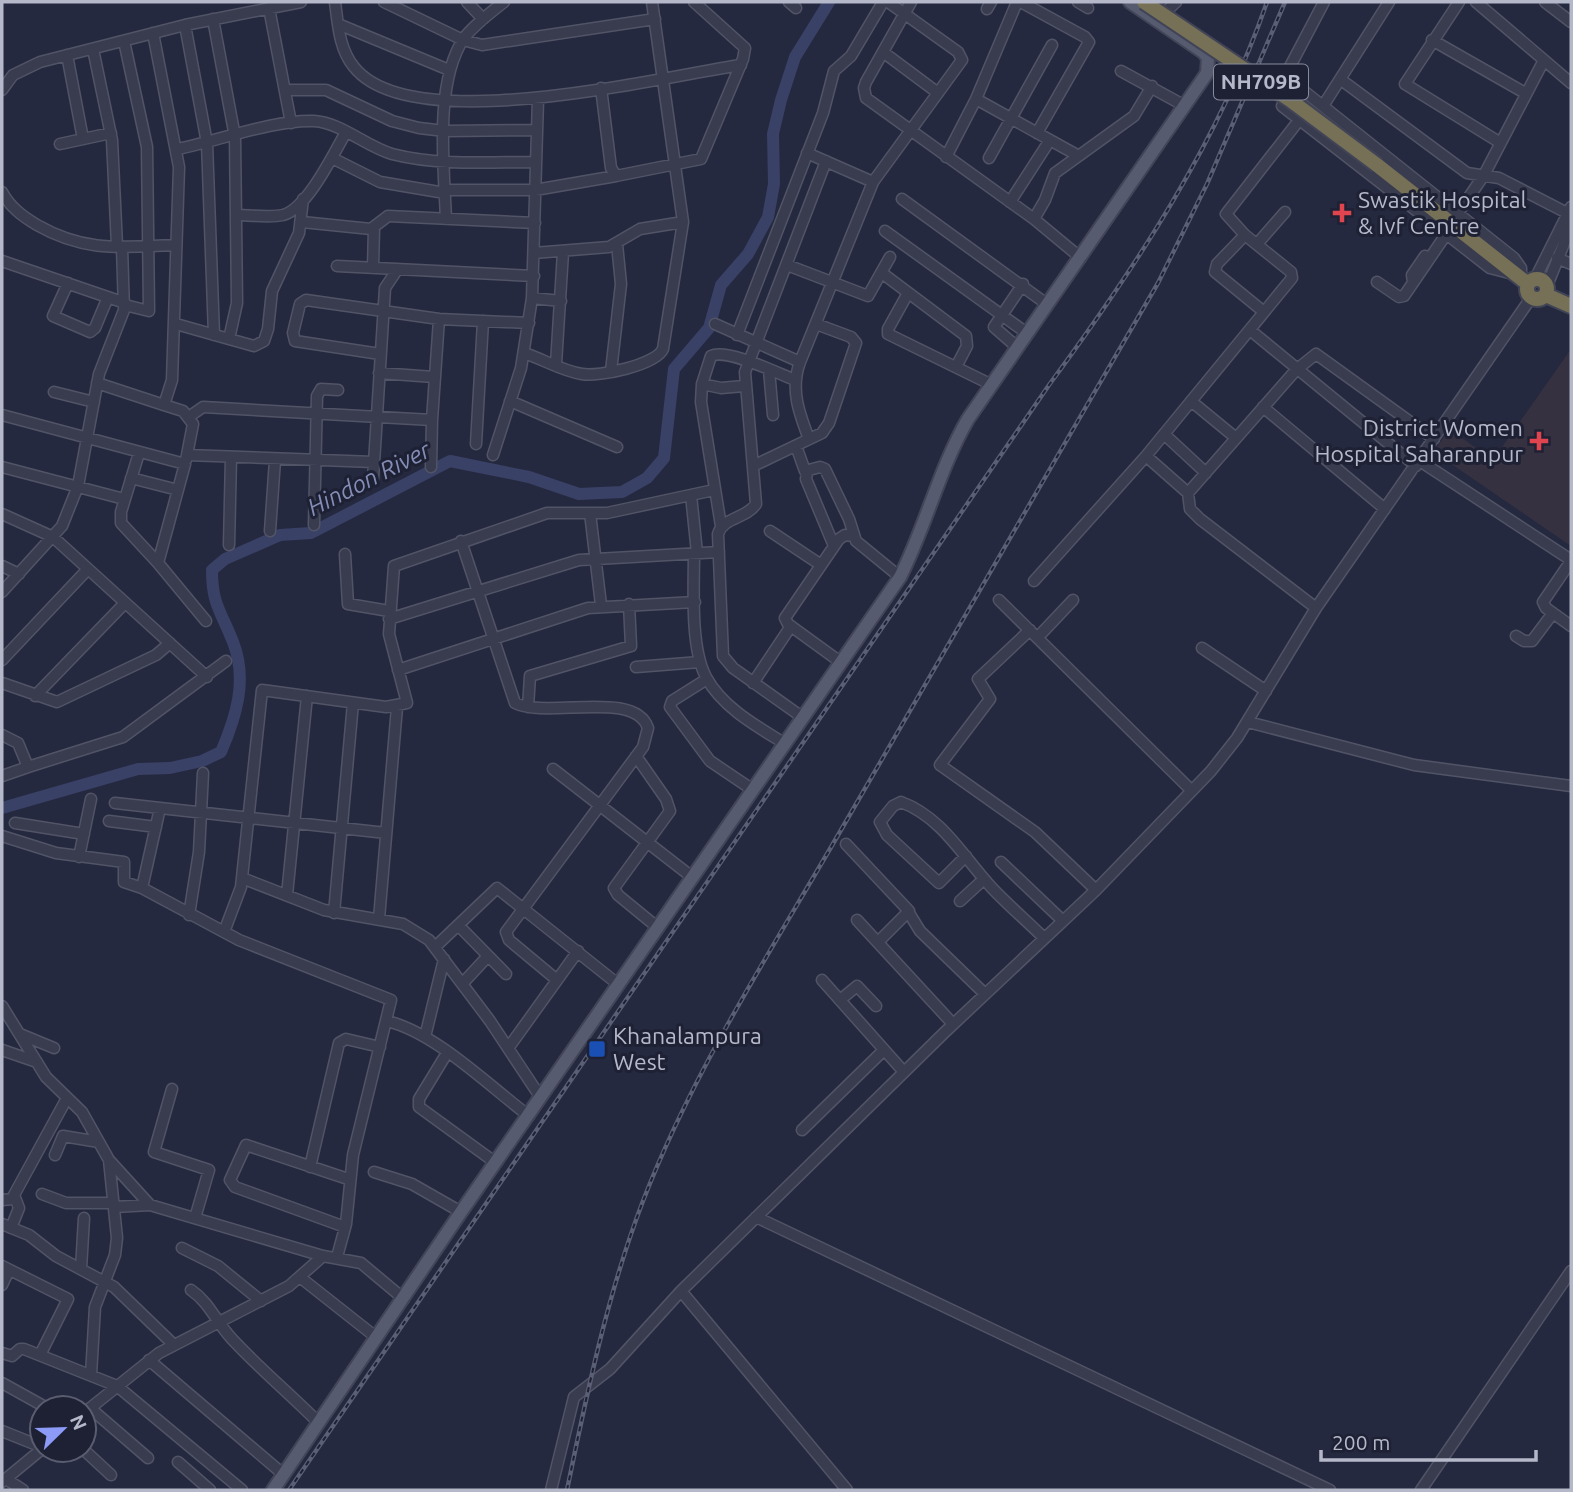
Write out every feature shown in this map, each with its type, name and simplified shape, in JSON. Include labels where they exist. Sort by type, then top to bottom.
[{"type":"highway","name":"NH709B","points":[[1144,2],[1290,100],[1532,285],[1571,306]]},
{"type":"main road","points":[[273,1490],[839,661],[900,577],[956,439],[1207,73],[1208,58],[1130,2]]},
{"type":"street","points":[[2,90],[22,69],[67,55],[185,25],[301,2]]},
{"type":"street","points":[[335,2],[348,58],[367,79],[394,91],[446,103],[538,99],[741,65]]},
{"type":"street","points":[[384,2],[463,40],[490,45],[655,19]]},
{"type":"street","points":[[467,2],[482,19]]},
{"type":"street","points":[[446,219],[445,131],[449,70],[463,40],[482,19],[504,2]]},
{"type":"street","points":[[524,353],[583,374],[611,371],[660,356],[683,222],[652,2]]},
{"type":"street","points":[[332,158],[380,182],[445,192],[535,190],[696,161],[705,154],[745,52],[743,44],[694,2]]},
{"type":"street","points":[[737,335],[807,153],[834,71],[851,56],[886,2],[961,55],[961,63],[873,182],[800,362],[795,380],[797,406],[810,439]]},
{"type":"street","points":[[911,2],[864,88],[864,94],[909,131],[1034,219],[1081,258]]},
{"type":"street","points":[[946,157],[976,99],[1019,2],[1085,37],[1089,42],[1037,133]]},
{"type":"street","points":[[1078,2],[1087,8]]},
{"type":"street","points":[[1156,20],[1176,2]]},
{"type":"street","points":[[1324,2],[1285,76],[1514,258],[1532,285]]},
{"type":"street","points":[[1323,106],[1389,2]]},
{"type":"street","points":[[1459,2],[1405,82],[1406,86],[1499,142]]},
{"type":"street","points":[[1476,2],[1571,83]]},
{"type":"street","points":[[1545,2],[1571,22]]},
{"type":"street","points":[[269,8],[291,123]]},
{"type":"street","points":[[213,19],[235,136],[237,303],[229,339]]},
{"type":"street","points":[[338,24],[449,70]]},
{"type":"street","points":[[185,25],[207,143],[214,335]]},
{"type":"street","points":[[153,33],[178,149],[176,324],[172,380],[164,405]]},
{"type":"street","points":[[1432,40],[1525,93]]},
{"type":"street","points":[[2,261],[149,311],[147,147],[124,41]]},
{"type":"street","points":[[989,158],[1052,45]]},
{"type":"street","points":[[2,592],[62,526],[78,486],[89,438],[97,383],[125,304],[111,133],[93,49]]},
{"type":"street","points":[[883,52],[938,93]]},
{"type":"street","points":[[67,55],[83,139]]},
{"type":"street","points":[[1458,213],[1483,175],[1544,60]]},
{"type":"street","points":[[1121,71],[1185,106]]},
{"type":"street","points":[[551,1490],[574,1397],[610,1369],[681,1291],[953,1024],[1096,890],[1211,771],[1248,722],[1316,608],[1418,463],[1532,285],[1570,212],[1499,178],[1467,173],[1340,79]]},
{"type":"street","points":[[1034,219],[1045,200],[1053,176],[1077,155],[1134,116],[1152,86]]},
{"type":"street","points":[[601,88],[611,168],[616,176]]},
{"type":"street","points":[[285,90],[326,90],[401,124],[445,131],[537,130]]},
{"type":"street","points":[[493,455],[524,353],[533,298],[538,99]]},
{"type":"street","points":[[976,99],[1077,155]]},
{"type":"street","points":[[1282,106],[1490,268],[1532,285]]},
{"type":"street","points":[[1034,581],[1146,456],[1293,275],[1245,235],[1228,218],[1226,211],[1300,119]]},
{"type":"street","points":[[178,149],[291,123],[323,122],[391,153],[445,163],[536,162]]},
{"type":"street","points":[[238,215],[280,215],[294,209],[332,158],[346,132]]},
{"type":"street","points":[[60,144],[111,133]]},
{"type":"street","points":[[1010,202],[1050,140]]},
{"type":"street","points":[[807,153],[873,182]]},
{"type":"street","points":[[721,526],[752,510],[756,504],[744,386],[748,361],[826,161]]},
{"type":"street","points":[[2,192],[6,208],[58,236],[79,244],[176,245]]},
{"type":"street","points":[[176,324],[254,346],[264,341],[272,292],[302,222],[303,199]]},
{"type":"street","points":[[902,199],[1023,284],[1048,305]]},
{"type":"street","points":[[1257,244],[1285,212]]},
{"type":"street","points":[[302,222],[374,228],[388,216],[535,223]]},
{"type":"street","points":[[534,253],[563,252],[617,244],[640,229],[683,222]]},
{"type":"street","points":[[1532,285],[1557,258],[1571,226]]},
{"type":"street","points":[[373,268],[374,228]]},
{"type":"street","points":[[885,231],[1028,334]]},
{"type":"street","points":[[1377,282],[1401,298],[1413,282],[1417,281],[1444,231]]},
{"type":"street","points":[[1245,235],[1217,264],[1215,271],[1264,312]]},
{"type":"street","points":[[611,371],[621,284],[617,244]]},
{"type":"street","points":[[556,364],[563,252]]},
{"type":"street","points":[[787,265],[868,296],[890,257]]},
{"type":"street","points":[[1557,258],[1571,264]]},
{"type":"street","points":[[337,266],[534,276]]},
{"type":"street","points":[[373,479],[382,313],[386,284],[397,270]]},
{"type":"street","points":[[882,273],[966,336],[967,346],[956,367]]},
{"type":"street","points":[[68,283],[53,316],[90,332],[95,328],[108,297]]},
{"type":"street","points":[[1018,348],[994,329],[1023,284]]},
{"type":"street","points":[[908,293],[888,329],[888,334],[992,385]]},
{"type":"street","points":[[533,298],[561,301]]},
{"type":"street","points":[[380,354],[299,343],[293,333],[302,301],[439,319],[529,323]]},
{"type":"street","points":[[431,467],[439,319]]},
{"type":"street","points":[[476,444],[484,321]]},
{"type":"street","points":[[715,324],[800,362]]},
{"type":"street","points":[[752,466],[822,433],[829,423],[856,343],[851,337],[816,324]]},
{"type":"street","points":[[1250,330],[1296,370],[1418,463],[1571,561],[1545,598],[1544,605],[1571,626]]},
{"type":"street","points":[[795,380],[748,361],[714,354],[702,384],[702,412],[721,526],[718,534],[723,656],[726,663],[802,718]]},
{"type":"street","points":[[1188,493],[1311,356],[1321,355],[1434,439]]},
{"type":"street","points":[[769,370],[773,415]]},
{"type":"street","points":[[379,373],[434,377]]},
{"type":"street","points":[[97,383],[190,416]]},
{"type":"street","points":[[702,384],[721,388],[744,386]]},
{"type":"street","points":[[314,526],[318,392],[338,390]]},
{"type":"street","points":[[54,393],[94,402]]},
{"type":"street","points":[[510,401],[617,447]]},
{"type":"street","points":[[1191,401],[1236,438]]},
{"type":"street","points":[[190,416],[203,407],[432,420]]},
{"type":"street","points":[[1263,407],[1385,509]]},
{"type":"street","points":[[2,415],[139,453],[186,460],[231,457],[374,462]]},
{"type":"street","points":[[158,563],[193,434],[190,416]]},
{"type":"street","points":[[1164,434],[1206,473]]},
{"type":"street","points":[[796,446],[807,472],[806,479],[834,547]]},
{"type":"street","points":[[139,453],[124,499],[121,523],[206,621]]},
{"type":"street","points":[[1146,456],[1188,493],[1190,509],[1200,519],[1316,608]]},
{"type":"street","points":[[229,545],[231,457]]},
{"type":"street","points":[[270,531],[275,460]]},
{"type":"street","points":[[2,467],[124,499]]},
{"type":"street","points":[[807,472],[820,467],[825,470],[849,519],[853,536],[900,577]]},
{"type":"street","points":[[131,478],[178,490]]},
{"type":"street","points":[[224,932],[236,906],[242,877],[262,690],[397,707],[408,700],[391,646],[389,615],[394,566],[547,513],[619,511],[714,490]]},
{"type":"street","points":[[691,495],[696,553],[695,601],[701,662],[707,679],[740,714],[784,743]]},
{"type":"street","points":[[590,513],[601,605]]},
{"type":"street","points":[[2,514],[54,537],[206,677]]},
{"type":"street","points":[[770,531],[821,565]]},
{"type":"street","points":[[839,661],[791,626],[785,618],[841,537],[853,536]]},
{"type":"street","points":[[461,541],[512,699],[528,707],[636,711],[645,719],[648,727],[646,741],[636,756],[523,908],[506,935],[557,980]]},
{"type":"street","points":[[345,554],[348,604],[389,615],[595,557],[719,552]]},
{"type":"street","points":[[2,566],[19,574]]},
{"type":"street","points":[[2,660],[88,569]]},
{"type":"street","points":[[999,600],[1191,790]]},
{"type":"street","points":[[1038,637],[1073,600]]},
{"type":"street","points":[[398,670],[601,605],[695,601]]},
{"type":"street","points":[[35,696],[125,604]]},
{"type":"street","points":[[528,707],[530,676],[631,646],[629,604]]},
{"type":"street","points":[[1516,636],[1524,641],[1532,641],[1553,613]]},
{"type":"street","points":[[753,683],[791,626]]},
{"type":"street","points":[[1030,629],[978,679],[990,699],[940,765],[1035,832],[1096,890]]},
{"type":"street","points":[[2,683],[54,702],[60,701],[156,655],[170,642]]},
{"type":"street","points":[[1202,648],[1266,691]]},
{"type":"street","points":[[2,776],[123,737],[226,661]]},
{"type":"street","points":[[636,667],[701,662]]},
{"type":"street","points":[[707,679],[672,701],[670,707],[710,761],[753,790]]},
{"type":"street","points":[[287,895],[307,695]]},
{"type":"street","points":[[334,913],[354,703]]},
{"type":"street","points":[[379,919],[397,707]]},
{"type":"street","points":[[1248,722],[1415,765],[1571,786]]},
{"type":"street","points":[[2,735],[18,743],[27,767]]},
{"type":"street","points":[[636,756],[670,806],[668,817],[614,888],[618,895],[657,927]]},
{"type":"street","points":[[553,769],[692,877]]},
{"type":"street","points":[[189,915],[199,852],[203,773]]},
{"type":"street","points":[[79,857],[91,799]]},
{"type":"street","points":[[115,803],[386,833]]},
{"type":"street","points":[[966,856],[939,883],[887,835],[880,822],[897,803],[905,804],[942,829],[966,856],[984,879],[1045,938]]},
{"type":"street","points":[[142,888],[160,808]]},
{"type":"street","points":[[108,821],[156,827]]},
{"type":"street","points":[[15,823],[84,834]]},
{"type":"street","points":[[2,836],[34,849],[124,862],[124,882],[142,888],[224,932],[389,998],[391,1004],[348,1179],[345,1227],[337,1258]]},
{"type":"street","points":[[846,844],[906,905],[920,931],[985,994]]},
{"type":"street","points":[[1001,862],[1063,921]]},
{"type":"street","points":[[242,877],[334,913],[403,925],[435,947],[509,1047],[541,1098]]},
{"type":"street","points":[[960,901],[984,879]]},
{"type":"street","points":[[435,947],[494,889],[500,890],[619,985]]},
{"type":"street","points":[[878,943],[909,913]]},
{"type":"street","points":[[857,920],[953,1024]]},
{"type":"street","points":[[459,926],[506,974]]},
{"type":"street","points":[[509,1047],[578,951]]},
{"type":"street","points":[[462,984],[488,956]]},
{"type":"street","points":[[425,1037],[444,959]]},
{"type":"street","points":[[822,980],[904,1072]]},
{"type":"street","points":[[840,1000],[857,986],[877,1006]]},
{"type":"street","points":[[2,1006],[57,1090],[82,1112],[109,1160],[150,1205]]},
{"type":"street","points":[[387,1021],[425,1037],[530,1116]]},
{"type":"street","points":[[19,1034],[54,1048]]},
{"type":"street","points":[[310,1167],[339,1043],[343,1039],[380,1047]]},
{"type":"street","points":[[2,1050],[37,1062]]},
{"type":"street","points":[[802,1130],[884,1050]]},
{"type":"street","points":[[447,1053],[419,1099],[419,1107],[496,1163]]},
{"type":"street","points":[[172,1090],[154,1152],[209,1170],[195,1218]]},
{"type":"street","points":[[13,1199],[67,1098]]},
{"type":"street","points":[[55,1155],[63,1136],[100,1142]]},
{"type":"street","points":[[345,1227],[231,1183],[246,1145],[348,1179]]},
{"type":"street","points":[[90,1375],[94,1307],[116,1247],[109,1160]]},
{"type":"street","points":[[374,1172],[412,1184],[461,1212]]},
{"type":"street","points":[[42,1194],[66,1203],[150,1205],[337,1258],[371,1269],[404,1298]]},
{"type":"street","points":[[2,1200],[13,1199]]},
{"type":"street","points":[[13,1199],[19,1208],[6,1226],[29,1235],[56,1256],[124,1294],[174,1345]]},
{"type":"street","points":[[757,1217],[1330,1490]]},
{"type":"street","points":[[81,1269],[83,1218]]},
{"type":"street","points":[[182,1248],[218,1266],[261,1301]]},
{"type":"street","points":[[98,1401],[149,1360],[301,1278],[323,1256]]},
{"type":"street","points":[[2,1285],[5,1268],[68,1299],[40,1355]]},
{"type":"street","points":[[1421,1490],[1571,1271]]},
{"type":"street","points":[[301,1278],[377,1338]]},
{"type":"street","points":[[191,1290],[206,1301],[218,1324],[318,1422]]},
{"type":"street","points":[[681,1291],[847,1490]]},
{"type":"street","points":[[2,1353],[12,1356],[22,1348],[117,1386],[242,1490]]},
{"type":"street","points":[[149,1360],[283,1474]]},
{"type":"street","points":[[2,1384],[28,1398]]},
{"type":"street","points":[[98,1419],[148,1458]]},
{"type":"street","points":[[2,1431],[28,1442]]},
{"type":"street","points":[[23,1490],[4,1481],[28,1460]]},
{"type":"street","points":[[178,1462],[210,1490]]},
{"type":"street","points":[[98,1463],[111,1475]]},
{"type":"shaded area","name":"District Women Hospital Saharanpur","points":[[1571,349],[1571,546],[1434,452],[1449,429],[1493,460]]},
{"type":"waterway","name":"Hindon River","points":[[2,808],[138,769],[170,768],[202,761],[221,752],[235,712],[240,684],[237,656],[218,608],[212,582],[212,570],[225,559],[280,535],[311,533],[450,461],[529,477],[579,494],[622,492],[647,478],[664,458],[674,369],[709,328],[721,285],[748,254],[768,217],[774,184],[773,134],[781,100],[795,57],[829,2]]},
{"type":"railway","points":[[289,1490],[1144,249],[1225,104],[1267,2]]},
{"type":"railway","points":[[567,1490],[608,1308],[630,1236],[685,1105],[761,966],[1158,283],[1207,184],[1285,2]]},
{"type":"place","name":"Swastik Hospital & Ivf Centre","points":[[1342,213]]},
{"type":"place","name":"District Women Hospital Saharanpur","points":[[1539,441]]},
{"type":"place","name":"Khanalampura West","points":[[597,1049]]}]
